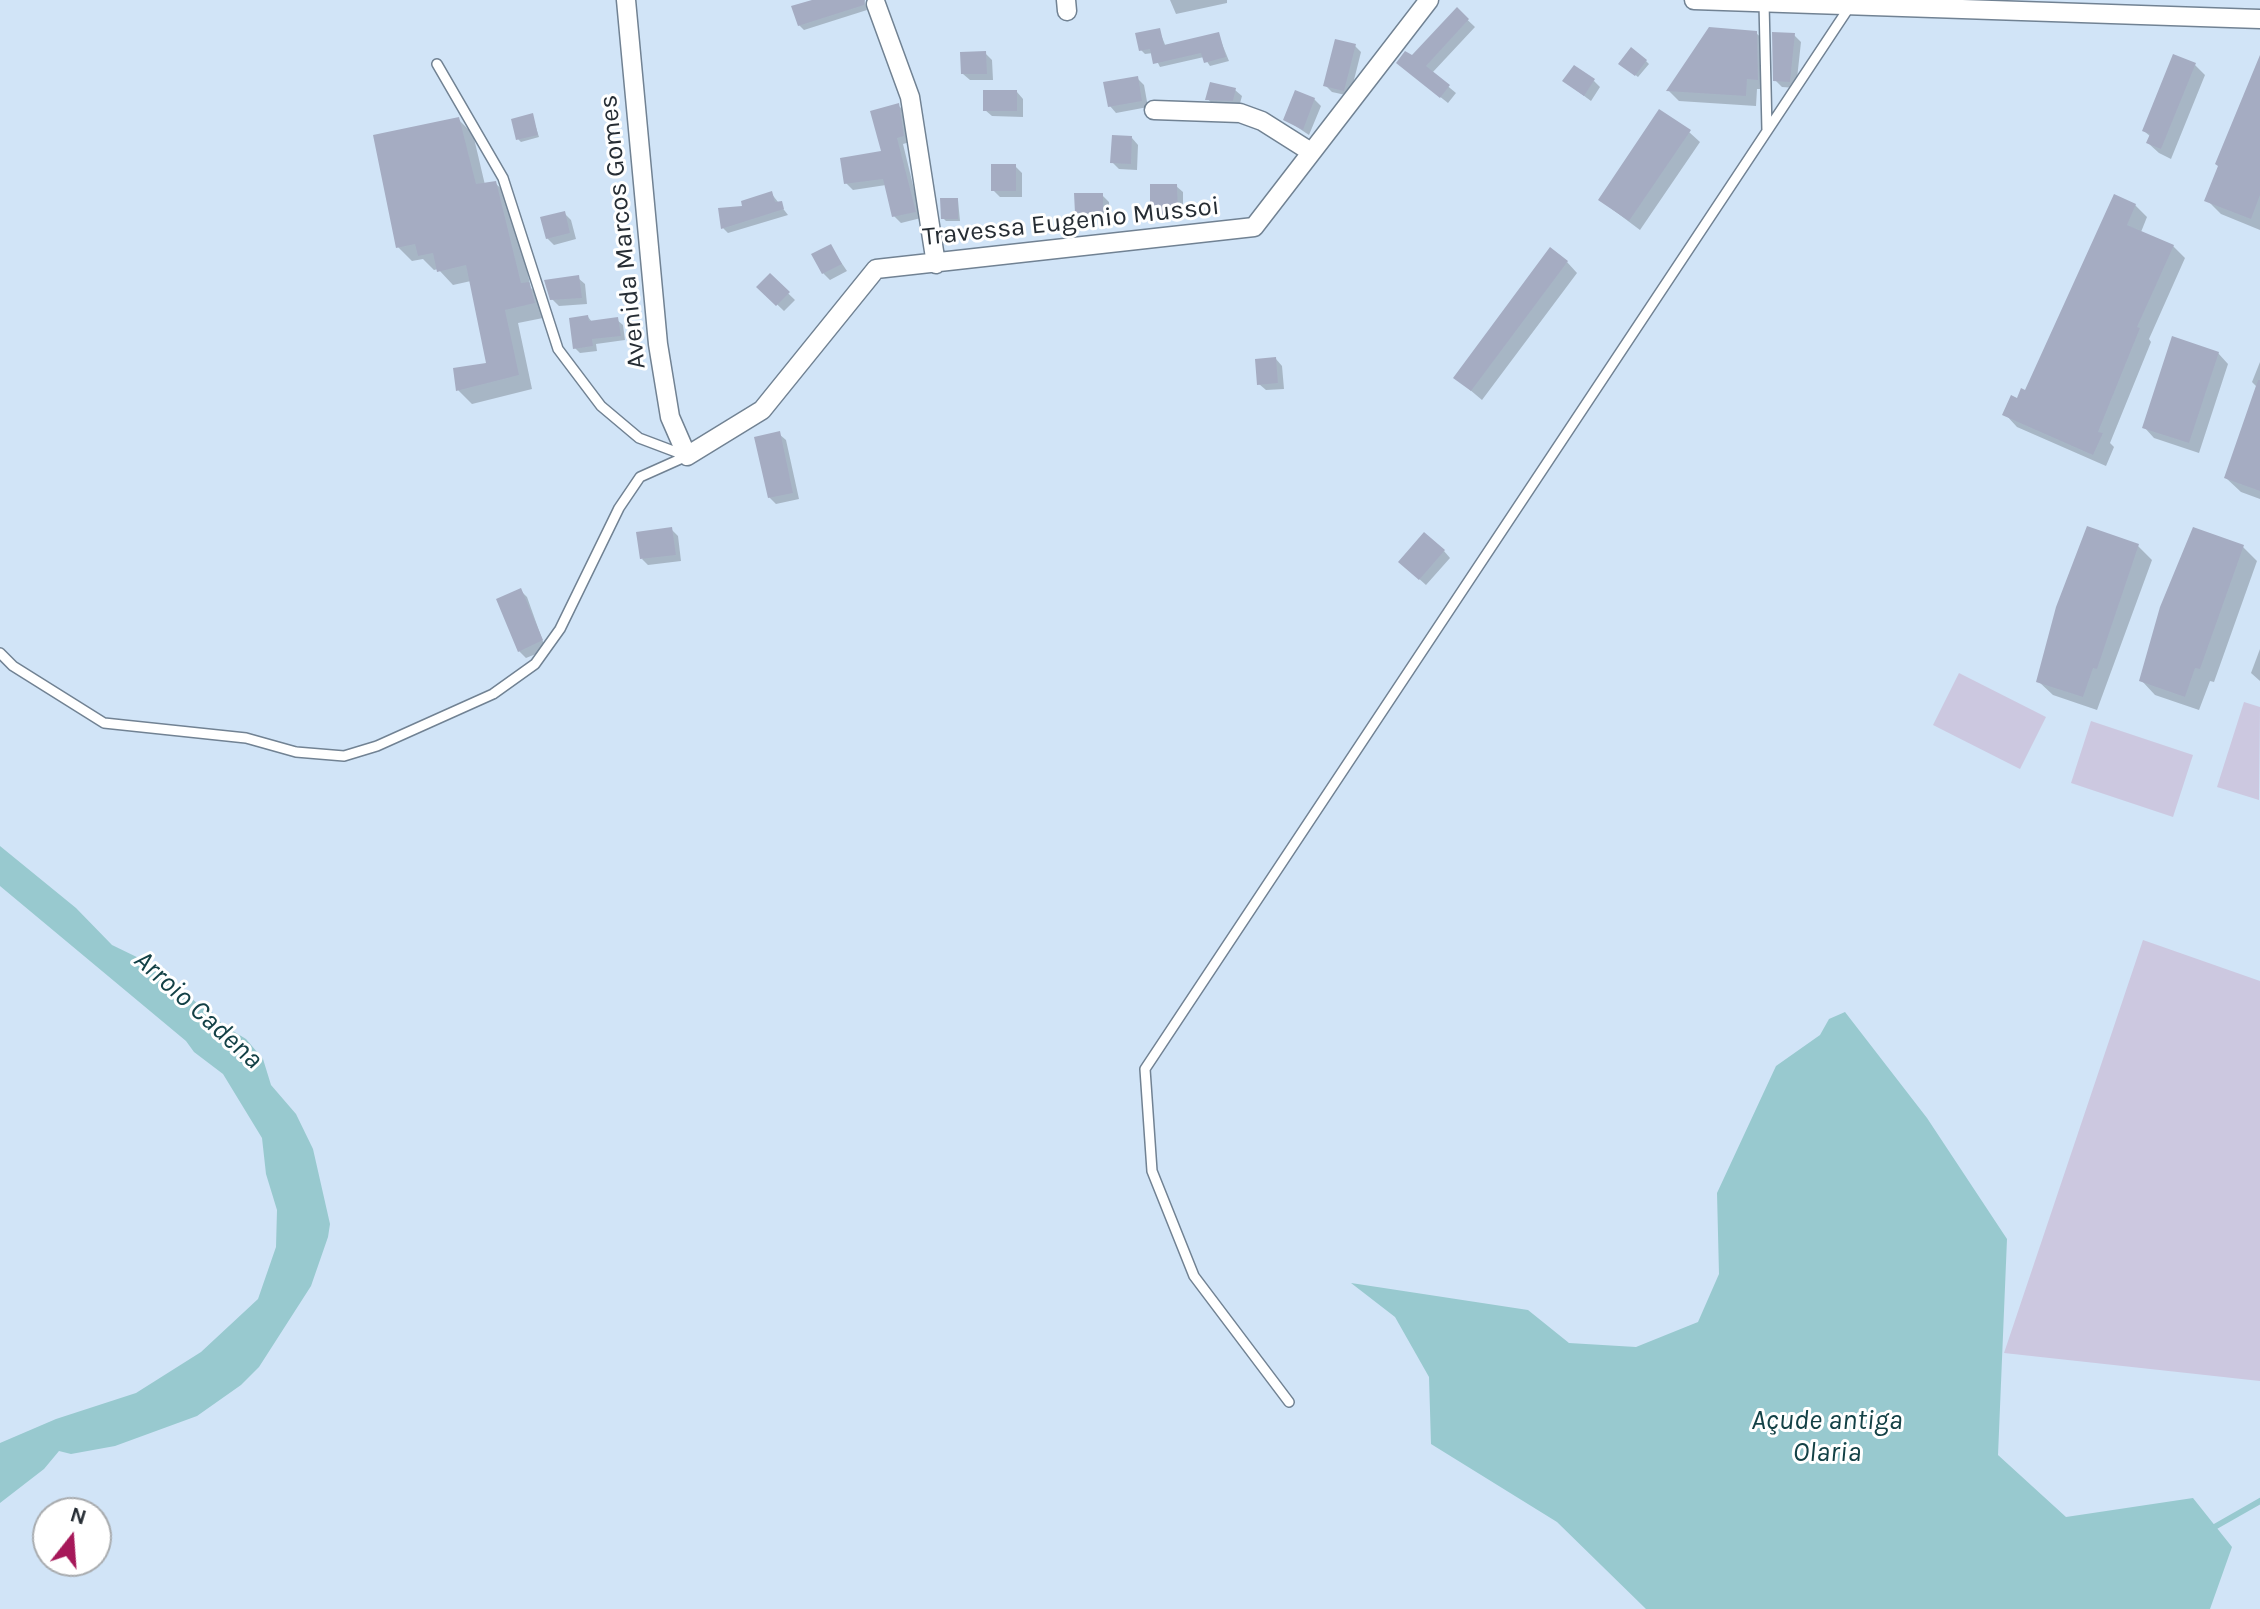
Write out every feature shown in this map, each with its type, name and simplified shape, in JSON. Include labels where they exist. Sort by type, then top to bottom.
[{"type":"street","name":"Avenida Marcos Gomes","points":[[626,0],[658,344],[670,417],[687,456]]},
{"type":"street","name":"Travessa Eugenio Mussoi","points":[[687,456],[762,410],[876,269],[1254,227],[1429,0]]},
{"type":"street","points":[[1694,0],[1850,6],[2238,9],[2260,19]]},
{"type":"street","points":[[876,4],[910,97],[936,264]]},
{"type":"street","points":[[1154,110],[1240,113],[1262,121],[1311,152]]},
{"type":"lane","points":[[1764,2],[1767,131]]},
{"type":"lane","points":[[1289,1402],[1194,1276],[1152,1171],[1145,1069],[1850,6]]},
{"type":"lane","points":[[437,64],[503,178],[558,349],[601,406],[639,438],[687,456]]},
{"type":"lane","points":[[0,653],[13,666],[104,723],[246,738],[296,752],[344,756],[377,746],[493,694],[535,664],[560,629],[619,508],[640,477],[687,456]]},
{"type":"shaded area","points":[[1959,673],[2046,717],[2020,769],[1933,725]]},
{"type":"shaded area","points":[[2244,702],[2260,707],[2259,800],[2217,787]]},
{"type":"shaded area","points":[[2091,721],[2193,755],[2173,817],[2071,783]]},
{"type":"shaded area","points":[[2143,940],[2260,981],[2260,1381],[2004,1353]]},
{"type":"water","name":"Arroio Cadena","points":[[0,846],[76,908],[112,945],[147,962],[197,1003],[206,1005],[223,1025],[246,1039],[263,1059],[271,1085],[296,1114],[313,1149],[330,1224],[311,1286],[259,1367],[241,1385],[197,1416],[115,1446],[71,1454],[59,1451],[44,1469],[0,1503],[0,1443],[56,1419],[136,1393],[201,1352],[258,1299],[276,1247],[277,1210],[266,1174],[262,1138],[223,1074],[0,886]]},
{"type":"water","name":"Açude antiga Olaria","points":[[1845,1012],[1927,1118],[2007,1239],[1998,1455],[2066,1517],[2193,1498],[2232,1547],[2210,1609],[1646,1609],[1557,1522],[1431,1444],[1429,1377],[1395,1317],[1351,1283],[1528,1310],[1569,1343],[1636,1347],[1698,1322],[1719,1274],[1717,1193],[1776,1066],[1820,1035],[1829,1019]]},
{"type":"building","points":[[812,0],[865,0],[864,5],[798,26],[791,6]]},
{"type":"building","points":[[1457,7],[1469,19],[1426,66],[1450,85],[1440,98],[1396,63],[1405,51],[1412,55]]},
{"type":"building","points":[[1709,27],[1757,31],[1758,80],[1747,79],[1746,96],[1666,91]]},
{"type":"building","points":[[1160,28],[1164,45],[1219,32],[1226,57],[1204,63],[1201,53],[1153,64],[1150,49],[1155,48],[1139,51],[1135,33]]},
{"type":"building","points":[[1772,32],[1795,33],[1790,82],[1773,81]]},
{"type":"building","points":[[1335,39],[1356,44],[1344,91],[1323,86]]},
{"type":"building","points":[[1631,47],[1647,60],[1635,76],[1618,64]]},
{"type":"building","points":[[986,51],[987,74],[961,74],[960,52]]},
{"type":"building","points":[[2173,54],[2196,63],[2161,149],[2146,143],[2150,134],[2142,131]]},
{"type":"building","points":[[2260,55],[2260,195],[2251,219],[2204,201],[2218,166],[2215,164]]},
{"type":"building","points":[[1574,65],[1595,79],[1584,96],[1562,81]]},
{"type":"building","points":[[1138,76],[1142,101],[1108,107],[1103,82]]},
{"type":"building","points":[[1210,82],[1236,88],[1233,101],[1205,100]]},
{"type":"building","points":[[983,90],[1017,90],[1017,111],[983,111]]},
{"type":"building","points":[[1295,90],[1315,98],[1303,130],[1283,120]]},
{"type":"building","points":[[899,103],[904,136],[897,138],[916,212],[892,217],[883,179],[844,184],[840,158],[881,151],[870,111]]},
{"type":"building","points":[[1659,109],[1691,130],[1629,221],[1598,200]]},
{"type":"building","points":[[533,113],[538,135],[516,140],[511,119]]},
{"type":"building","points":[[459,117],[476,184],[496,181],[521,283],[529,282],[535,303],[505,310],[519,375],[456,391],[453,368],[486,363],[466,265],[437,272],[433,253],[418,256],[415,244],[396,248],[373,135]]},
{"type":"building","points":[[1112,135],[1132,136],[1131,164],[1110,163]]},
{"type":"building","points":[[991,164],[1016,164],[1016,191],[991,191]]},
{"type":"building","points":[[1150,184],[1177,184],[1178,214],[1150,214]]},
{"type":"building","points":[[772,191],[775,202],[782,201],[784,209],[721,229],[718,208],[742,206],[741,201]]},
{"type":"building","points":[[1074,193],[1103,193],[1103,213],[1075,213]]},
{"type":"building","points":[[2114,194],[2136,204],[2127,225],[2174,245],[2137,327],[2140,328],[2098,432],[2103,433],[2093,455],[2002,415],[2011,395],[2017,398],[2021,388],[2025,390]]},
{"type":"building","points":[[940,198],[958,198],[958,219],[941,219]]},
{"type":"building","points":[[565,211],[570,233],[546,239],[540,217]]},
{"type":"building","points":[[831,244],[842,264],[822,274],[811,254]]},
{"type":"building","points":[[1550,247],[1568,261],[1471,391],[1453,378]]},
{"type":"building","points":[[770,273],[790,292],[776,306],[756,287]]},
{"type":"building","points":[[579,275],[582,298],[550,300],[544,280]]},
{"type":"building","points":[[588,315],[589,321],[618,317],[621,336],[592,339],[593,346],[573,349],[569,318]]},
{"type":"building","points":[[2172,336],[2219,352],[2189,443],[2142,428]]},
{"type":"building","points":[[1276,357],[1278,383],[1257,385],[1255,359]]},
{"type":"building","points":[[2260,380],[2260,491],[2224,478]]},
{"type":"building","points":[[780,431],[793,493],[768,498],[754,437]]},
{"type":"building","points":[[2087,526],[2139,544],[2097,669],[2093,668],[2083,697],[2036,682],[2056,607]]},
{"type":"building","points":[[672,527],[676,555],[640,559],[636,532]]},
{"type":"building","points":[[2193,527],[2244,545],[2200,669],[2195,668],[2185,697],[2139,681],[2160,607]]},
{"type":"building","points":[[1424,532],[1445,550],[1419,580],[1398,562]]},
{"type":"building","points":[[521,588],[543,640],[518,652],[496,599]]},
{"type":"waterway","points":[[2211,1529],[2260,1501]]}]
